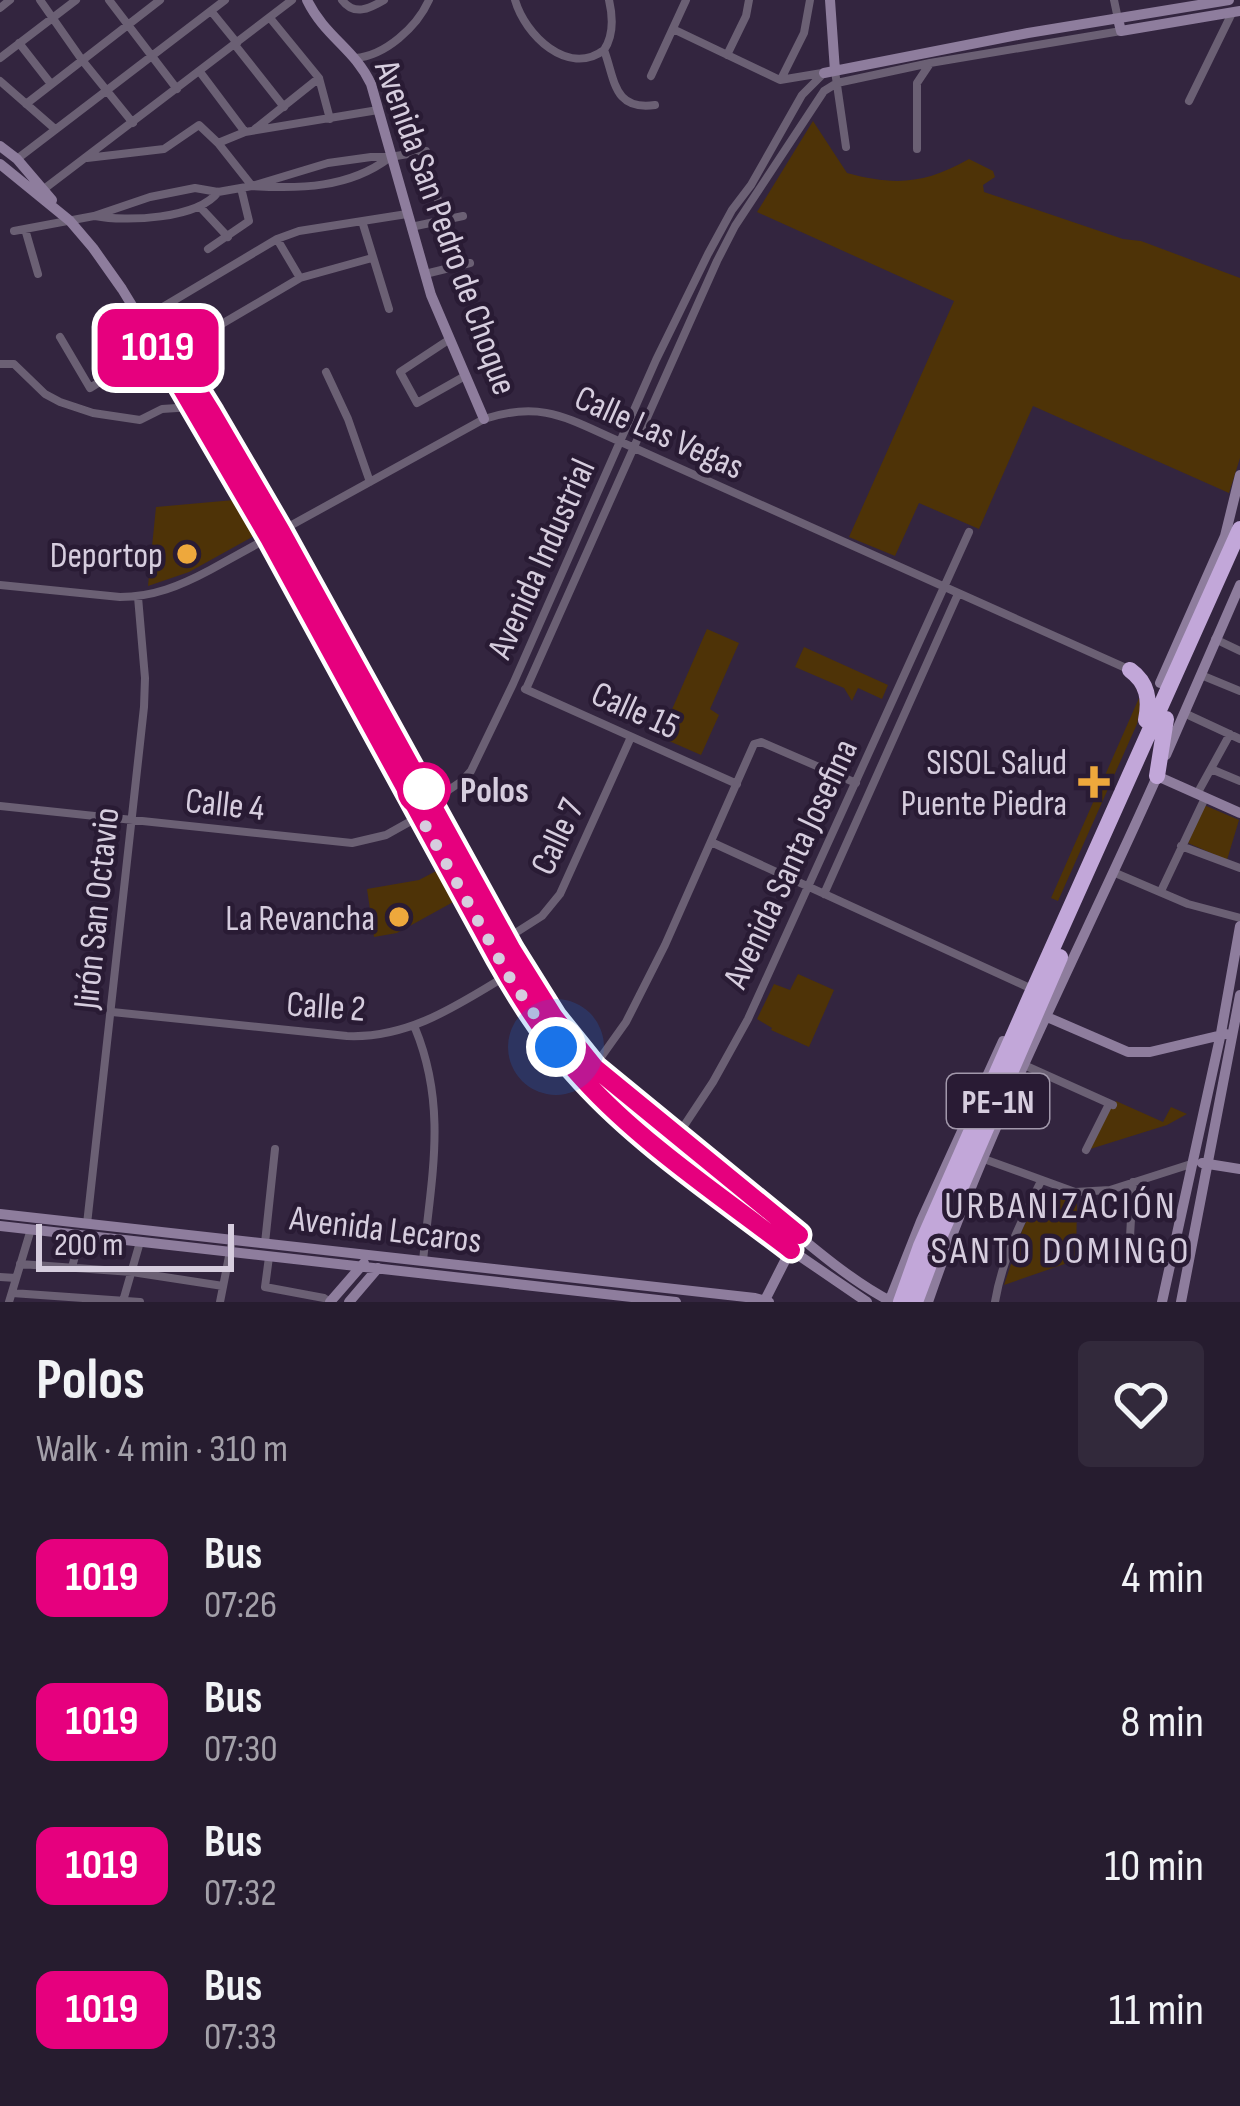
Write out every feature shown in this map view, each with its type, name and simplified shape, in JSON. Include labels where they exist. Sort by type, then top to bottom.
[{"type":"highway","name":"PE-1N","points":[[902,1302],[921,1246],[1240,529]]},
{"type":"highway","name":"PE-1N","points":[[915,1302],[940,1235],[1175,716],[1240,550]]},
{"type":"highway","points":[[1130,670],[1147,692],[1146,720]]},
{"type":"highway","points":[[1121,797],[1160,683]]},
{"type":"highway","points":[[1157,776],[1175,716]]},
{"type":"highway","points":[[1012,1022],[1032,994]]},
{"type":"main road","name":"Avenida San Pedro de Choque","points":[[308,0],[329,35],[355,58],[370,84],[425,274],[484,419]]},
{"type":"main road","points":[[830,0],[832,76],[1234,6]]},
{"type":"main road","points":[[0,146],[44,189],[101,259],[194,406],[533,1017],[584,1081],[666,1153],[791,1250],[868,1302]]},
{"type":"main road","points":[[0,164],[65,216]]},
{"type":"main road","points":[[157,346],[174,352],[281,531],[508,944],[554,1017],[595,1068],[677,1138],[890,1302],[921,1221],[1012,1022]]},
{"type":"main road","points":[[1160,683],[1225,536],[1240,475]]},
{"type":"main road","points":[[1175,716],[1201,675],[1240,586]]},
{"type":"main road","points":[[928,1302],[951,1234],[1024,1065],[1157,776],[1240,813]]},
{"type":"main road","points":[[1162,1302],[1192,1164],[1236,1012],[1240,922]]},
{"type":"main road","points":[[498,958],[508,944]]},
{"type":"main road","points":[[1047,1017],[1128,1052],[1150,1052],[1226,1034]]},
{"type":"main road","points":[[1181,1302],[1226,1034]]},
{"type":"main road","points":[[1192,1164],[1240,1169]]},
{"type":"main road","name":"Avenida Lecaros","points":[[0,1214],[32,1224]]},
{"type":"main road","name":"Avenida Lecaros","points":[[0,1226],[32,1224],[267,1250],[370,1256],[382,1263],[676,1302]]},
{"type":"main road","name":"Avenida Lecaros","points":[[84,1230],[140,1242],[230,1246]]},
{"type":"main road","name":"Avenida Lecaros","points":[[267,1250],[361,1267],[423,1262],[766,1302],[799,1235]]},
{"type":"main road","points":[[330,1302],[370,1256]]},
{"type":"main road","points":[[349,1302],[382,1263]]},
{"type":"street","points":[[0,8],[10,0]]},
{"type":"street","points":[[40,0],[133,123]]},
{"type":"street","points":[[0,58],[76,0]]},
{"type":"street","points":[[109,0],[177,89]]},
{"type":"street","points":[[26,104],[160,0]]},
{"type":"street","points":[[17,159],[225,0]]},
{"type":"street","points":[[44,189],[292,0]]},
{"type":"street","points":[[342,0],[359,10],[384,0]]},
{"type":"street","points":[[355,58],[370,56],[394,40],[418,20],[429,0]]},
{"type":"street","points":[[515,0],[526,26],[547,47],[582,58],[604,50],[612,22],[609,0]]},
{"type":"street","points":[[651,76],[686,0]]},
{"type":"street","points":[[727,55],[749,0]]},
{"type":"street","points":[[780,80],[804,34],[810,0]]},
{"type":"street","points":[[674,28],[780,80],[930,63],[1119,25],[1114,0]]},
{"type":"street","points":[[1190,101],[1234,6]]},
{"type":"street","points":[[211,11],[284,107]]},
{"type":"street","points":[[271,18],[320,78],[330,119]]},
{"type":"street","points":[[19,44],[51,84]]},
{"type":"street","points":[[604,50],[615,86],[629,104],[655,105]]},
{"type":"street","points":[[917,148],[917,83],[930,63]]},
{"type":"street","points":[[200,72],[249,131]]},
{"type":"street","points":[[832,76],[846,148]]},
{"type":"street","points":[[526,689],[735,226],[832,76]]},
{"type":"street","name":"Avenida Industrial","points":[[430,802],[472,771],[656,360],[732,210],[752,185],[802,95],[832,76]]},
{"type":"street","points":[[249,131],[320,78]]},
{"type":"street","points":[[0,81],[55,129]]},
{"type":"street","points":[[218,142],[249,131],[378,110]]},
{"type":"street","points":[[87,158],[164,149],[199,125],[218,142],[246,187],[250,220],[208,249]]},
{"type":"street","points":[[94,216],[128,202],[195,188],[218,192],[328,163],[425,151],[443,221]]},
{"type":"street","points":[[246,187],[311,187],[359,175],[390,157]]},
{"type":"street","points":[[38,274],[20,230],[65,216],[131,219],[200,207],[218,192]]},
{"type":"street","points":[[200,207],[228,237]]},
{"type":"street","points":[[141,320],[277,239],[407,214]]},
{"type":"street","points":[[411,227],[464,216]]},
{"type":"street","points":[[362,221],[389,309]]},
{"type":"street","points":[[277,239],[300,278]]},
{"type":"street","points":[[174,352],[300,278],[372,258]]},
{"type":"street","points":[[425,274],[470,263]]},
{"type":"street","points":[[60,337],[90,388],[157,346]]},
{"type":"street","points":[[450,339],[400,372],[416,403],[465,376]]},
{"type":"street","points":[[109,350],[122,369]]},
{"type":"street","points":[[0,364],[14,364],[44,394],[93,413],[140,420],[162,409],[194,406]]},
{"type":"street","points":[[326,372],[370,482]]},
{"type":"street","name":"Calle Las Vegas","points":[[0,584],[138,597],[158,593],[190,581],[484,419],[521,410],[552,412],[1160,683]]},
{"type":"street","name":"Avenida Santa Josefina","points":[[666,1153],[748,1019],[969,532]]},
{"type":"street","name":"Avenida Santa Josefina","points":[[824,894],[958,593]]},
{"type":"street","name":"Jirón San Octavio","points":[[72,1268],[84,1230],[112,1012],[145,691],[138,597]]},
{"type":"street","points":[[1215,640],[1240,651]]},
{"type":"street","points":[[1201,675],[1240,692]]},
{"type":"street","name":"Calle 15","points":[[513,684],[736,784]]},
{"type":"street","points":[[1175,716],[1240,739]]},
{"type":"street","points":[[1161,891],[1230,734]]},
{"type":"street","name":"Calle 7","points":[[508,944],[560,894],[631,737]]},
{"type":"street","points":[[584,1081],[626,1022],[665,945],[754,744],[761,742],[856,783]]},
{"type":"street","points":[[1211,769],[1240,782]]},
{"type":"street","points":[[420,816],[430,802]]},
{"type":"street","name":"Calle 4","points":[[0,806],[352,843],[386,836],[420,816]]},
{"type":"street","points":[[710,842],[1032,994]]},
{"type":"street","points":[[1181,846],[1240,868]]},
{"type":"street","points":[[1113,872],[1240,922]]},
{"type":"street","name":"Calle 2","points":[[112,1012],[347,1036],[388,1034],[415,1027],[521,967]]},
{"type":"street","points":[[415,1027],[431,1076],[436,1128],[423,1262]]},
{"type":"street","points":[[1024,1065],[1111,1105],[1086,1150]]},
{"type":"street","points":[[274,1149],[265,1287],[330,1302]]},
{"type":"street","points":[[984,1159],[1075,1192],[1093,1193],[1192,1164]]},
{"type":"street","points":[[995,1302],[1004,1267],[1041,1181]]},
{"type":"street","points":[[1130,1237],[1133,1182]]},
{"type":"street","points":[[32,1224],[10,1298],[140,1302]]},
{"type":"street","points":[[123,1301],[140,1242]]},
{"type":"street","points":[[220,1302],[230,1246]]},
{"type":"street","points":[[20,1264],[132,1272],[223,1286]]},
{"type":"street","points":[[0,1277],[16,1278]]},
{"type":"shaded area","points":[[813,121],[847,173],[909,180],[938,174],[969,159],[993,171],[995,177],[983,185],[984,192],[1240,278],[1240,458],[1229,493],[1033,406],[979,529],[919,503],[895,556],[849,537],[954,301],[757,212]]},
{"type":"shaded area","name":"Deportop","points":[[234,500],[254,536],[189,572],[148,586],[156,507]]},
{"type":"shaded area","points":[[707,629],[739,643],[710,709],[719,715],[701,755],[660,737]]},
{"type":"shaded area","points":[[804,647],[888,685],[882,699],[858,688],[852,701],[844,688],[795,667]]},
{"type":"shaded area","points":[[1139,698],[1137,724],[1058,901],[1051,898]]},
{"type":"shaded area","points":[[1204,805],[1239,820],[1227,860],[1188,843]]},
{"type":"shaded area","name":"La Revancha","points":[[438,870],[455,901],[397,933],[374,937],[367,889],[419,880]]},
{"type":"shaded area","points":[[798,974],[834,990],[809,1047],[757,1019],[774,984],[790,990]]},
{"type":"shaded area","points":[[1116,1101],[1163,1122],[1171,1107],[1187,1114],[1087,1150],[1109,1104]]},
{"type":"shaded area","points":[[1043,1190],[1077,1201],[1076,1260],[1004,1285],[1023,1228]]},
{"type":"bus line","name":"1019","points":[[791,1250],[621,1115],[584,1081],[533,1017],[269,538],[157,346],[174,352],[212,413],[554,1017],[595,1068],[799,1235]]},
{"type":"place","name":"Deportop","points":[[187,554]]},
{"type":"place","name":"SISOL Salud Puente Piedra","points":[[1094,782]]},
{"type":"place","name":"Polos","points":[[424,789]]},
{"type":"place","name":"La Revancha","points":[[399,917]]},
{"type":"district","name":"URBANIZACIÓN SANTO DOMINGO","points":[[1061,1226]]},
{"type":"route","points":[[424,789],[430,802],[420,816],[508,975],[556,1047]]}]
